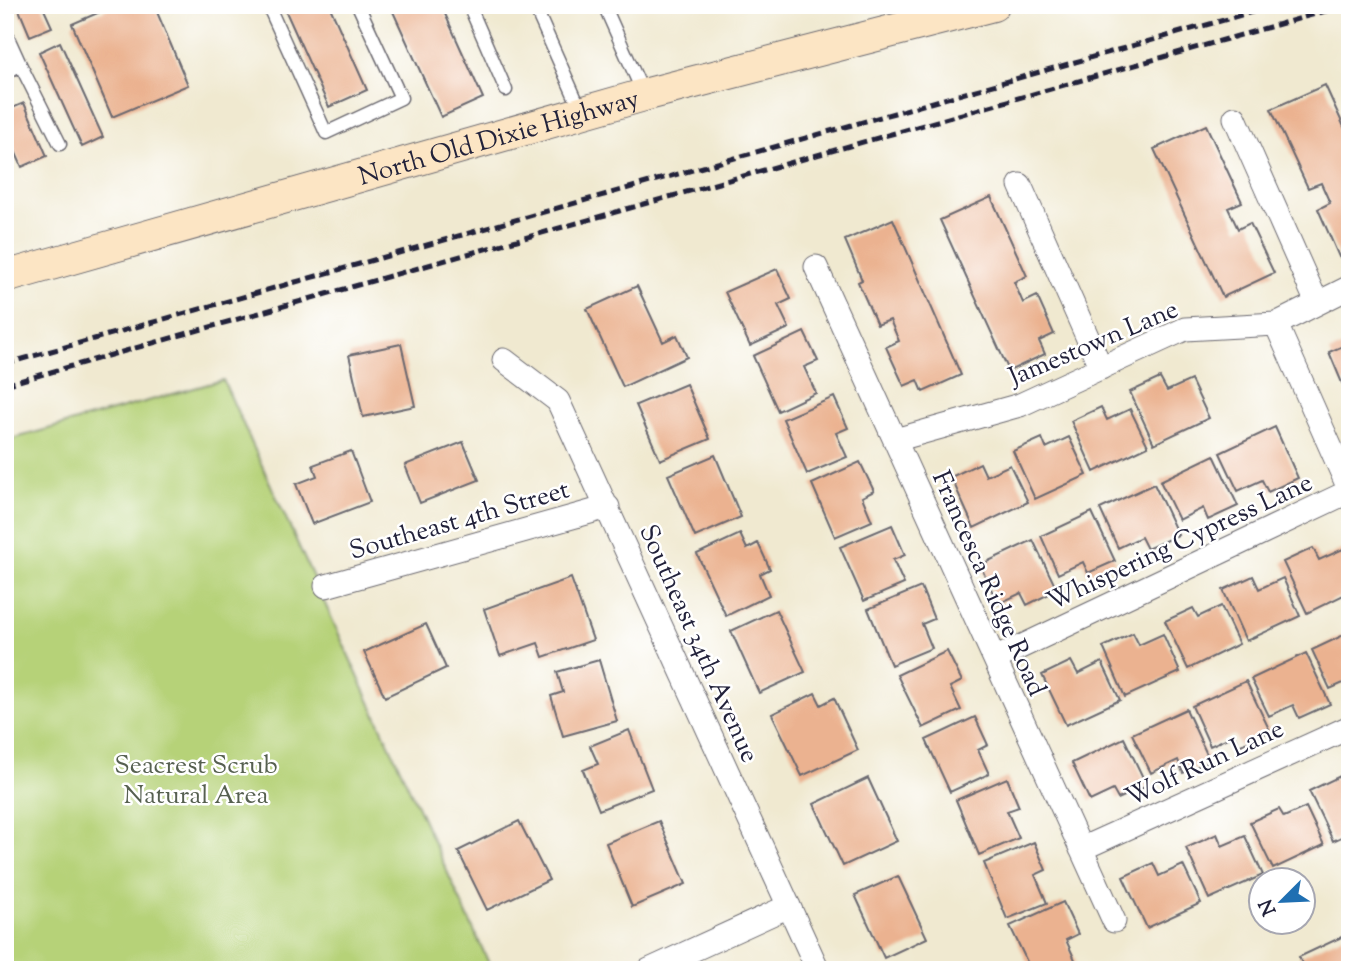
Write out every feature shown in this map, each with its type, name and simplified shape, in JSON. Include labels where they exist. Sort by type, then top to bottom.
[{"type":"street","name":"North Old Dixie Highway","points":[[5,277],[645,95],[993,5]]},
{"type":"street","points":[[1236,118],[1317,303]]},
{"type":"street","points":[[1020,185],[1101,368]]},
{"type":"street","name":"Francesca Ridge Road","points":[[816,268],[1114,921]]},
{"type":"street","name":"Jamestown Lane","points":[[895,440],[1020,405],[1185,328],[1276,324],[1350,287]]},
{"type":"street","points":[[1276,324],[1350,491]]},
{"type":"street","name":"Southeast 34th Avenue","points":[[504,360],[558,401],[818,970]]},
{"type":"street","name":"Whispering Cypress Lane","points":[[995,659],[1350,491]]},
{"type":"street","name":"Southeast 4th Street","points":[[326,586],[608,507]]},
{"type":"street","name":"Wolf Run Lane","points":[[1081,849],[1350,727]]},
{"type":"street","points":[[649,970],[789,906]]},
{"type":"lane","points":[[268,5],[326,133],[401,98],[358,5]]},
{"type":"lane","points":[[469,5],[506,90]]},
{"type":"lane","points":[[534,5],[583,113]]},
{"type":"lane","points":[[606,6],[645,95]]},
{"type":"lane","points":[[5,31],[60,144]]},
{"type":"lane","points":[[5,74],[20,64]]},
{"type":"green space","name":"Seacrest Scrub Natural Area","points":[[223,380],[492,970],[5,970],[5,441]]},
{"type":"building","points":[[17,5],[42,5],[52,27],[30,36]]},
{"type":"building","points":[[116,5],[154,5],[188,85],[112,117],[72,24]]},
{"type":"building","points":[[283,5],[329,5],[367,90],[329,107]]},
{"type":"building","points":[[390,5],[441,5],[483,98],[441,117]]},
{"type":"building","points":[[60,42],[103,137],[82,147],[39,52]]},
{"type":"building","points":[[1325,85],[1350,140],[1350,252],[1339,257],[1318,209],[1330,203],[1321,183],[1308,188],[1271,109]]},
{"type":"building","points":[[24,103],[47,156],[22,167],[5,128],[5,111]]},
{"type":"building","points":[[1206,125],[1242,202],[1228,208],[1238,229],[1250,223],[1274,273],[1223,297],[1154,149]]},
{"type":"building","points":[[991,197],[1027,276],[1014,282],[1023,303],[1037,296],[1054,334],[1039,341],[1045,354],[1009,371],[940,220]]},
{"type":"building","points":[[893,219],[961,375],[923,392],[918,380],[904,386],[886,347],[899,341],[890,320],[877,325],[858,282],[862,280],[845,240]]},
{"type":"building","points":[[777,269],[791,299],[778,305],[789,328],[750,346],[725,292]]},
{"type":"building","points":[[637,286],[663,342],[677,335],[687,357],[623,387],[587,309]]},
{"type":"building","points":[[804,332],[818,361],[804,367],[816,393],[778,411],[753,356]]},
{"type":"building","points":[[1350,343],[1350,380],[1342,383],[1329,352]]},
{"type":"building","points":[[401,344],[415,406],[363,417],[349,355]]},
{"type":"building","points":[[1160,378],[1167,391],[1191,380],[1209,418],[1154,444],[1130,392]]},
{"type":"building","points":[[686,384],[710,439],[660,460],[636,405]]},
{"type":"building","points":[[834,397],[848,428],[836,433],[847,457],[807,474],[783,419]]},
{"type":"building","points":[[1101,407],[1107,420],[1130,409],[1148,446],[1094,472],[1071,421]]},
{"type":"building","points":[[1275,427],[1298,478],[1268,492],[1262,480],[1238,491],[1220,453]]},
{"type":"building","points":[[1069,437],[1087,475],[1035,499],[1013,451],[1042,438],[1046,448]]},
{"type":"building","points":[[463,442],[479,480],[420,503],[405,465]]},
{"type":"building","points":[[351,451],[370,502],[312,524],[296,484],[317,476],[313,465]]},
{"type":"building","points":[[715,455],[741,517],[695,537],[668,475]]},
{"type":"building","points":[[1214,455],[1238,506],[1208,520],[1203,508],[1179,520],[1160,481]]},
{"type":"building","points":[[860,462],[874,491],[862,497],[872,521],[835,537],[812,484]]},
{"type":"building","points":[[980,463],[986,476],[1010,465],[1028,502],[974,528],[951,477]]},
{"type":"building","points":[[1154,484],[1178,535],[1147,549],[1141,537],[1118,548],[1100,509]]},
{"type":"building","points":[[1092,512],[1115,561],[1088,573],[1083,562],[1058,574],[1041,536]]},
{"type":"building","points":[[892,525],[905,555],[893,560],[904,584],[864,601],[840,547]]},
{"type":"building","points":[[740,534],[747,549],[758,543],[770,569],[760,574],[769,595],[726,616],[697,554]]},
{"type":"building","points":[[1033,540],[1057,590],[1027,605],[1021,593],[998,604],[980,565]]},
{"type":"building","points":[[1313,548],[1319,560],[1343,549],[1350,564],[1350,592],[1307,613],[1283,562]]},
{"type":"building","points":[[1253,576],[1259,589],[1283,578],[1300,616],[1246,641],[1223,590]]},
{"type":"building","points":[[571,578],[593,640],[543,657],[538,643],[500,656],[484,609]]},
{"type":"building","points":[[921,587],[934,619],[922,624],[932,648],[891,665],[868,609]]},
{"type":"building","points":[[1221,606],[1239,644],[1188,669],[1165,621],[1193,608],[1198,617]]},
{"type":"building","points":[[776,610],[805,672],[759,693],[731,631]]},
{"type":"building","points":[[426,624],[446,668],[385,697],[364,652]]},
{"type":"building","points":[[1350,632],[1350,680],[1330,689],[1312,650]]},
{"type":"building","points":[[1133,633],[1139,645],[1163,634],[1180,672],[1125,697],[1103,647]]},
{"type":"building","points":[[947,651],[962,681],[950,687],[961,710],[923,728],[897,675]]},
{"type":"building","points":[[1306,653],[1330,704],[1299,718],[1293,705],[1269,716],[1251,679]]},
{"type":"building","points":[[599,660],[617,721],[563,736],[551,696],[563,692],[557,672]]},
{"type":"building","points":[[1071,661],[1078,674],[1102,662],[1120,700],[1066,725],[1042,675]]},
{"type":"building","points":[[1246,681],[1270,731],[1239,746],[1234,735],[1210,746],[1192,706]]},
{"type":"building","points":[[815,693],[821,705],[834,698],[858,750],[802,776],[772,714]]},
{"type":"building","points":[[1186,709],[1210,761],[1183,773],[1178,760],[1151,773],[1132,734]]},
{"type":"building","points":[[975,717],[988,745],[978,750],[989,774],[950,792],[926,740]]},
{"type":"building","points":[[629,730],[652,789],[599,810],[583,770],[598,764],[590,746]]},
{"type":"building","points":[[1124,738],[1147,786],[1118,799],[1113,790],[1090,801],[1072,763]]},
{"type":"building","points":[[1340,776],[1345,788],[1350,786],[1350,833],[1333,841],[1309,791]]},
{"type":"building","points":[[868,778],[897,841],[843,866],[814,804]]},
{"type":"building","points":[[1007,778],[1019,807],[1007,811],[1019,838],[979,855],[956,800]]},
{"type":"building","points":[[1306,807],[1324,845],[1279,866],[1272,866],[1250,822],[1279,809],[1284,817]]},
{"type":"building","points":[[519,821],[549,880],[487,910],[458,851]]},
{"type":"building","points":[[659,821],[686,884],[632,907],[606,843]]},
{"type":"building","points":[[1217,834],[1222,846],[1245,836],[1259,866],[1246,866],[1246,883],[1209,899],[1186,848]]},
{"type":"building","points":[[1034,842],[1046,870],[1035,875],[1047,903],[1007,919],[984,863]]},
{"type":"building","points":[[1153,863],[1159,876],[1183,865],[1201,903],[1147,928],[1123,877]]},
{"type":"building","points":[[898,876],[927,938],[884,958],[855,895]]},
{"type":"building","points":[[1063,902],[1078,934],[1066,940],[1076,962],[1059,970],[1031,970],[1010,926]]},
{"type":"building","points":[[1350,933],[1350,970],[1305,970],[1299,957]]},
{"type":"railway","points":[[5,364],[1277,5]]},
{"type":"railway","points":[[5,385],[1347,5]]}]
